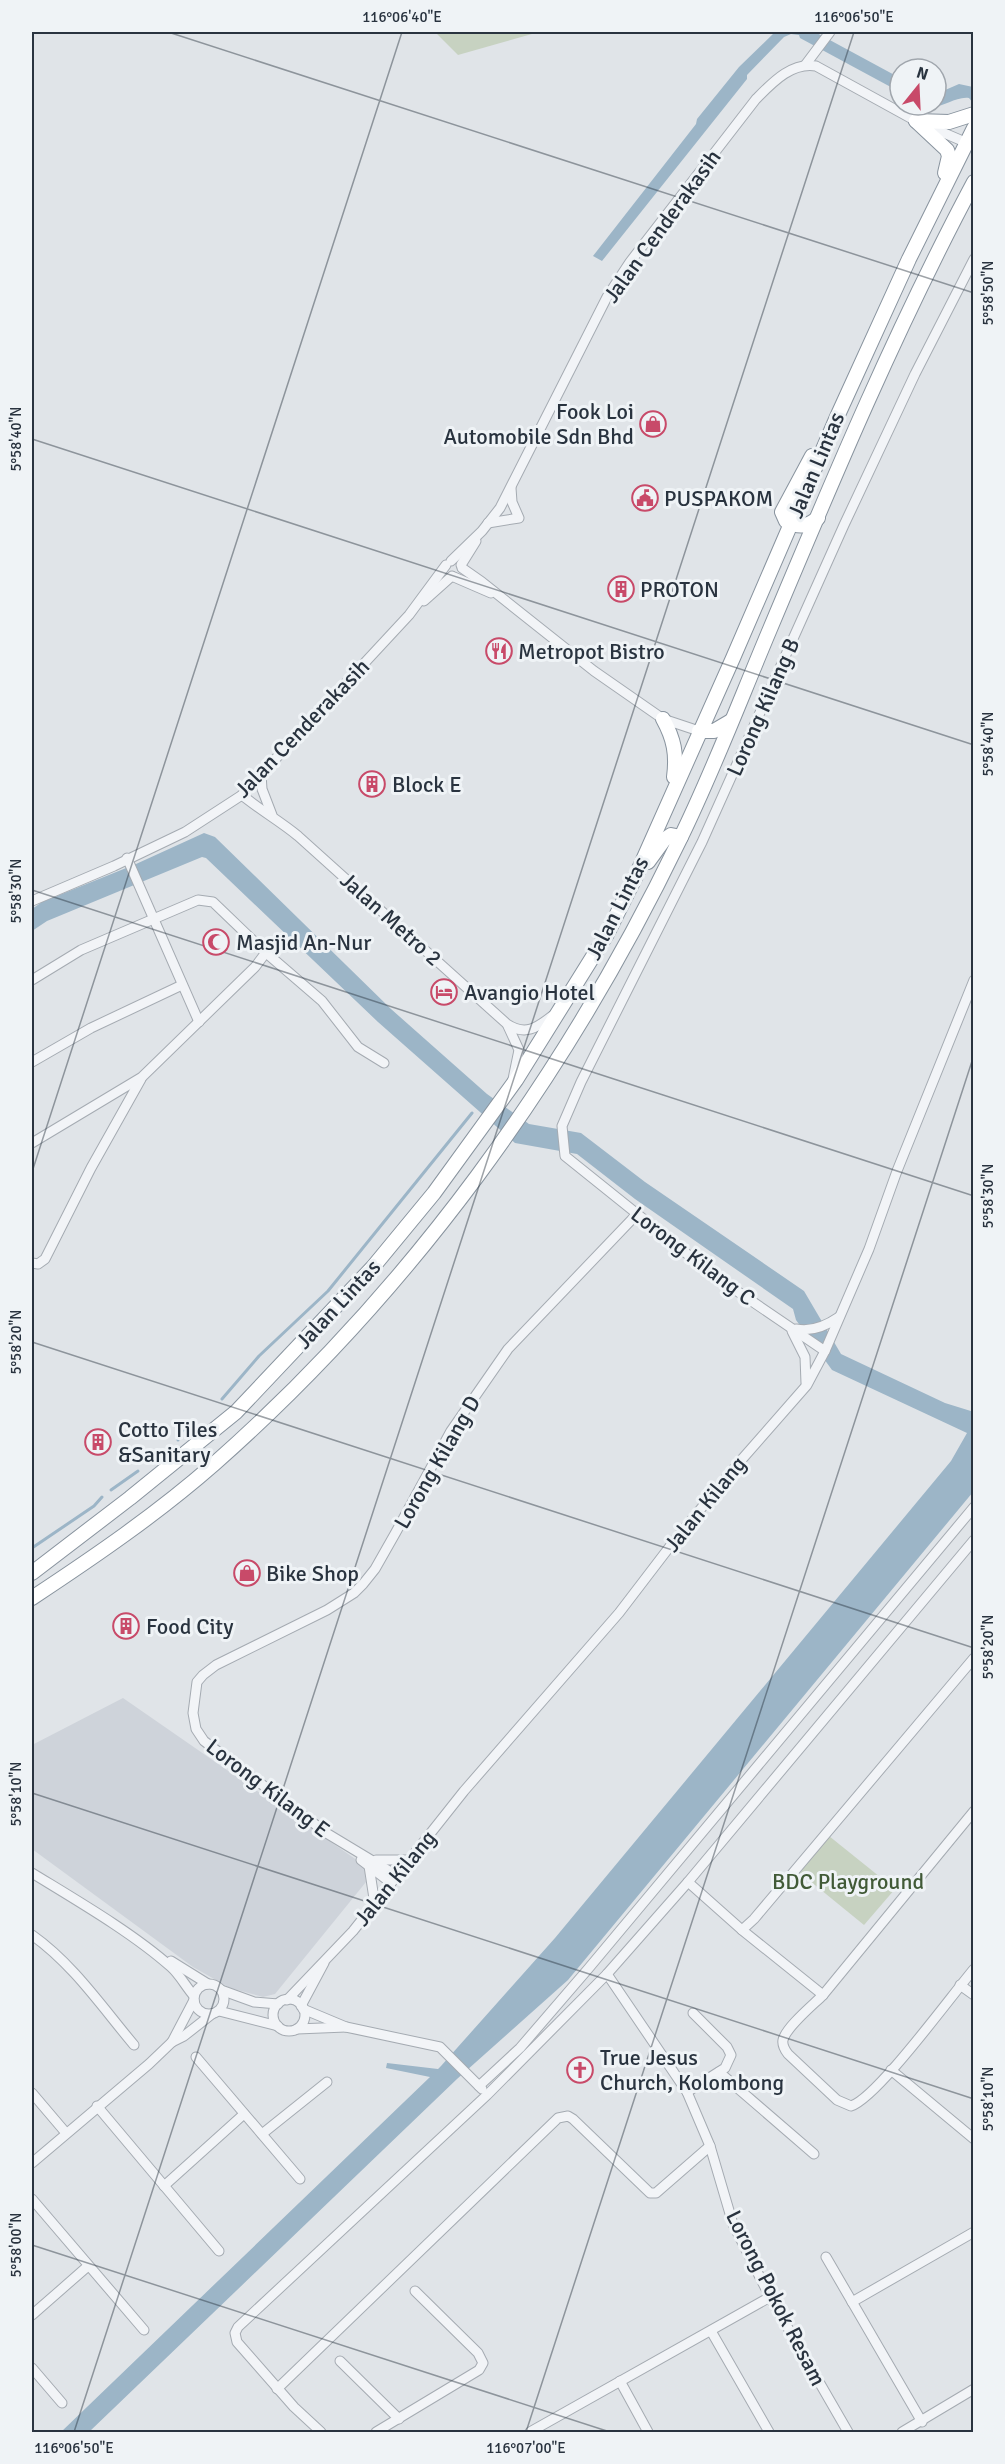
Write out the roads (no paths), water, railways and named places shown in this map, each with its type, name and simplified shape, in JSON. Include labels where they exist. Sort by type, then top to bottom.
[{"type":"highway","points":[[916,121],[949,122],[974,114]]},
{"type":"highway","points":[[916,121],[943,145],[949,156],[928,220]]},
{"type":"highway","name":"Jalan Lintas","points":[[32,1573],[130,1498],[236,1412],[373,1267],[434,1193],[501,1102],[607,934],[635,878],[791,524],[783,517],[786,503],[826,427],[837,417],[928,220],[970,147],[974,128]]},
{"type":"highway","name":"Jalan Lintas","points":[[32,1598],[112,1543],[212,1466],[297,1386],[353,1329],[402,1274],[481,1173],[565,1050],[624,950],[681,837],[924,278],[974,182]]},
{"type":"highway","points":[[791,524],[809,526],[818,518]]},
{"type":"highway","points":[[663,719],[676,751],[671,794]]},
{"type":"highway","points":[[699,731],[714,731],[731,721]]},
{"type":"highway","points":[[635,878],[664,840],[671,835],[681,837]]},
{"type":"highway","points":[[32,1589],[74,1561],[112,1543]]},
{"type":"street","points":[[829,32],[806,64],[822,69],[916,121],[970,147]]},
{"type":"street","name":"Jalan Cenderakasih","points":[[32,901],[128,861],[184,832],[242,795],[409,615],[449,563],[482,531],[500,508],[607,297],[630,262],[756,99],[777,79],[796,67],[806,64]]},
{"type":"street","name":"Lorong Kilang B","points":[[565,1156],[562,1126],[581,1082],[702,842],[844,525],[915,374],[974,259]]},
{"type":"street","points":[[488,523],[519,519],[512,502],[511,487]]},
{"type":"street","points":[[409,615],[453,576],[460,574],[482,531]]},
{"type":"street","points":[[504,599],[453,576],[447,572],[449,563],[458,561],[462,567],[504,599],[572,654],[663,719],[699,731]]},
{"type":"street","name":"Jalan Metro 2","points":[[261,774],[262,789],[272,815]]},
{"type":"street","name":"Jalan Metro 2","points":[[242,795],[262,811],[272,815],[401,927],[507,1024],[519,1054],[513,1078],[501,1102]]},
{"type":"street","points":[[128,861],[199,1022]]},
{"type":"street","points":[[32,980],[81,950],[205,899],[213,902],[264,951],[322,1001],[358,1047],[384,1063]]},
{"type":"street","points":[[32,1143],[142,1077],[255,967],[264,955],[264,951]]},
{"type":"street","name":"Jalan Kilang","points":[[282,2002],[325,1961],[375,1905],[506,1742],[620,1613],[671,1545],[807,1385],[841,1316],[974,980]]},
{"type":"street","points":[[32,1062],[91,1028],[182,985]]},
{"type":"street","points":[[507,1024],[514,1029],[530,1030],[539,1027],[560,1010]]},
{"type":"street","points":[[35,1264],[45,1258],[91,1168],[142,1077]]},
{"type":"street","name":"Lorong Kilang C","points":[[565,1156],[712,1274],[825,1351]]},
{"type":"street","name":"Lorong Kilang D","points":[[208,1669],[327,1610],[354,1593],[363,1584],[375,1569],[451,1431],[508,1349],[637,1214]]},
{"type":"street","points":[[790,1327],[804,1330],[817,1328],[841,1316]]},
{"type":"street","points":[[790,1327],[805,1358],[807,1385]]},
{"type":"street","points":[[479,2086],[520,2048],[588,1969],[974,1507]]},
{"type":"street","points":[[321,2433],[277,2389],[237,2342],[235,2333],[238,2327],[487,2096],[607,1974],[688,1882],[974,1540]]},
{"type":"street","points":[[742,1930],[754,1919],[974,1658]]},
{"type":"street","name":"Lorong Kilang E","points":[[208,1669],[197,1682],[194,1697],[194,1721],[200,1735],[280,1800],[394,1879]]},
{"type":"street","points":[[974,1811],[822,1995],[789,2030],[783,2039],[784,2046],[788,2054],[837,2100],[851,2106],[860,2104],[974,1969]]},
{"type":"street","points":[[375,1905],[368,1862],[409,1860]]},
{"type":"street","points":[[32,1874],[74,1898],[156,1954],[171,1967],[194,1998],[200,2011],[215,2012],[278,2026],[283,2030],[345,2027]]},
{"type":"street","points":[[688,1882],[742,1930],[822,1995]]},
{"type":"street","points":[[32,1935],[70,1968],[134,2045]]},
{"type":"street","points":[[156,1954],[208,1984],[254,2002],[296,2002],[302,2008],[345,2027],[432,2044],[446,2052],[487,2096]]},
{"type":"street","name":"Jalan Kilang","points":[[302,2008],[325,1961]]},
{"type":"street","name":"Lorong Pokok Resam","points":[[607,1974],[687,2092],[710,2146],[733,2224],[770,2297],[848,2433]]},
{"type":"street","points":[[172,2042],[199,1988],[208,1984]]},
{"type":"street","points":[[960,1985],[974,1995]]},
{"type":"street","points":[[32,2163],[172,2042],[184,2036],[215,2012],[224,2001],[221,1990]]},
{"type":"street","points":[[278,2026],[273,2015],[282,2002]]},
{"type":"street","points":[[296,2029],[303,2021],[302,2008]]},
{"type":"street","points":[[687,2092],[725,2068],[731,2055],[727,2047],[693,2013]]},
{"type":"street","points":[[196,2057],[300,2179]]},
{"type":"street","points":[[891,2070],[974,2139]]},
{"type":"street","points":[[719,2072],[724,2079],[814,2154]]},
{"type":"street","points":[[262,2134],[327,2082]]},
{"type":"street","points":[[32,2093],[66,2133]]},
{"type":"street","points":[[97,2106],[219,2251]]},
{"type":"street","points":[[164,2186],[244,2114]]},
{"type":"street","points":[[277,2389],[558,2118],[568,2116],[573,2119],[650,2193],[656,2193],[710,2146]]},
{"type":"street","points":[[32,2199],[144,2330]]},
{"type":"street","points":[[852,2302],[974,2232]]},
{"type":"street","points":[[825,2257],[922,2422]]},
{"type":"street","points":[[32,2315],[88,2266]]},
{"type":"street","points":[[376,2433],[479,2370],[483,2363],[478,2353],[415,2291]]},
{"type":"street","points":[[530,2433],[542,2430],[620,2381],[770,2297]]},
{"type":"street","points":[[711,2331],[769,2433]]},
{"type":"street","points":[[340,2361],[399,2419]]},
{"type":"street","points":[[32,2368],[62,2403]]},
{"type":"street","points":[[620,2381],[648,2433]]},
{"type":"street","points":[[902,2433],[974,2389]]},
{"type":"water","points":[[775,32],[815,32],[888,72],[888,86],[800,38],[799,35],[791,34],[784,37],[747,75],[747,79],[602,261],[593,256],[696,124],[697,119],[739,67]]},
{"type":"water","points":[[959,84],[973,87],[973,103],[969,98],[948,102],[948,89]]},
{"type":"water","points":[[204,833],[215,837],[391,1009],[487,1094],[529,1124],[581,1133],[645,1182],[804,1291],[841,1354],[945,1403],[974,1412],[973,1492],[568,1980],[457,2079],[89,2432],[61,2432],[430,2077],[386,2068],[387,2063],[438,2069],[441,2066],[555,1938],[951,1461],[967,1433],[832,1370],[796,1320],[793,1309],[635,1199],[577,1154],[515,1143],[378,1022],[206,858],[202,857],[47,921],[32,931],[32,909],[42,902],[136,864]]},
{"type":"waterway","points":[[222,1399],[259,1356],[328,1291],[472,1113]]},
{"type":"waterway","points":[[178,1440],[178,1435],[193,1421]]},
{"type":"waterway","points":[[111,1490],[138,1471]]},
{"type":"waterway","points":[[32,1548],[94,1506],[102,1497]]},
{"type":"place","name":"Fook Loi Automobile Sdn Bhd","points":[[653,424]]},
{"type":"place","name":"PUSPAKOM","points":[[645,498]]},
{"type":"place","name":"PROTON","points":[[621,589]]},
{"type":"place","name":"Metropot Bistro","points":[[499,651]]},
{"type":"place","name":"Block E","points":[[372,784]]},
{"type":"place","name":"Masjid An-Nur","points":[[216,942]]},
{"type":"place","name":"Avangio Hotel","points":[[444,992]]},
{"type":"place","name":"Cotto Tiles &Sanitary","points":[[98,1442]]},
{"type":"place","name":"Bike Shop","points":[[247,1573]]},
{"type":"place","name":"Food City","points":[[126,1626]]},
{"type":"place","name":"True Jesus Church, Kolombong","points":[[580,2070]]},
{"type":"park label","name":"BDC Playground","points":[[848,1881]]}]
